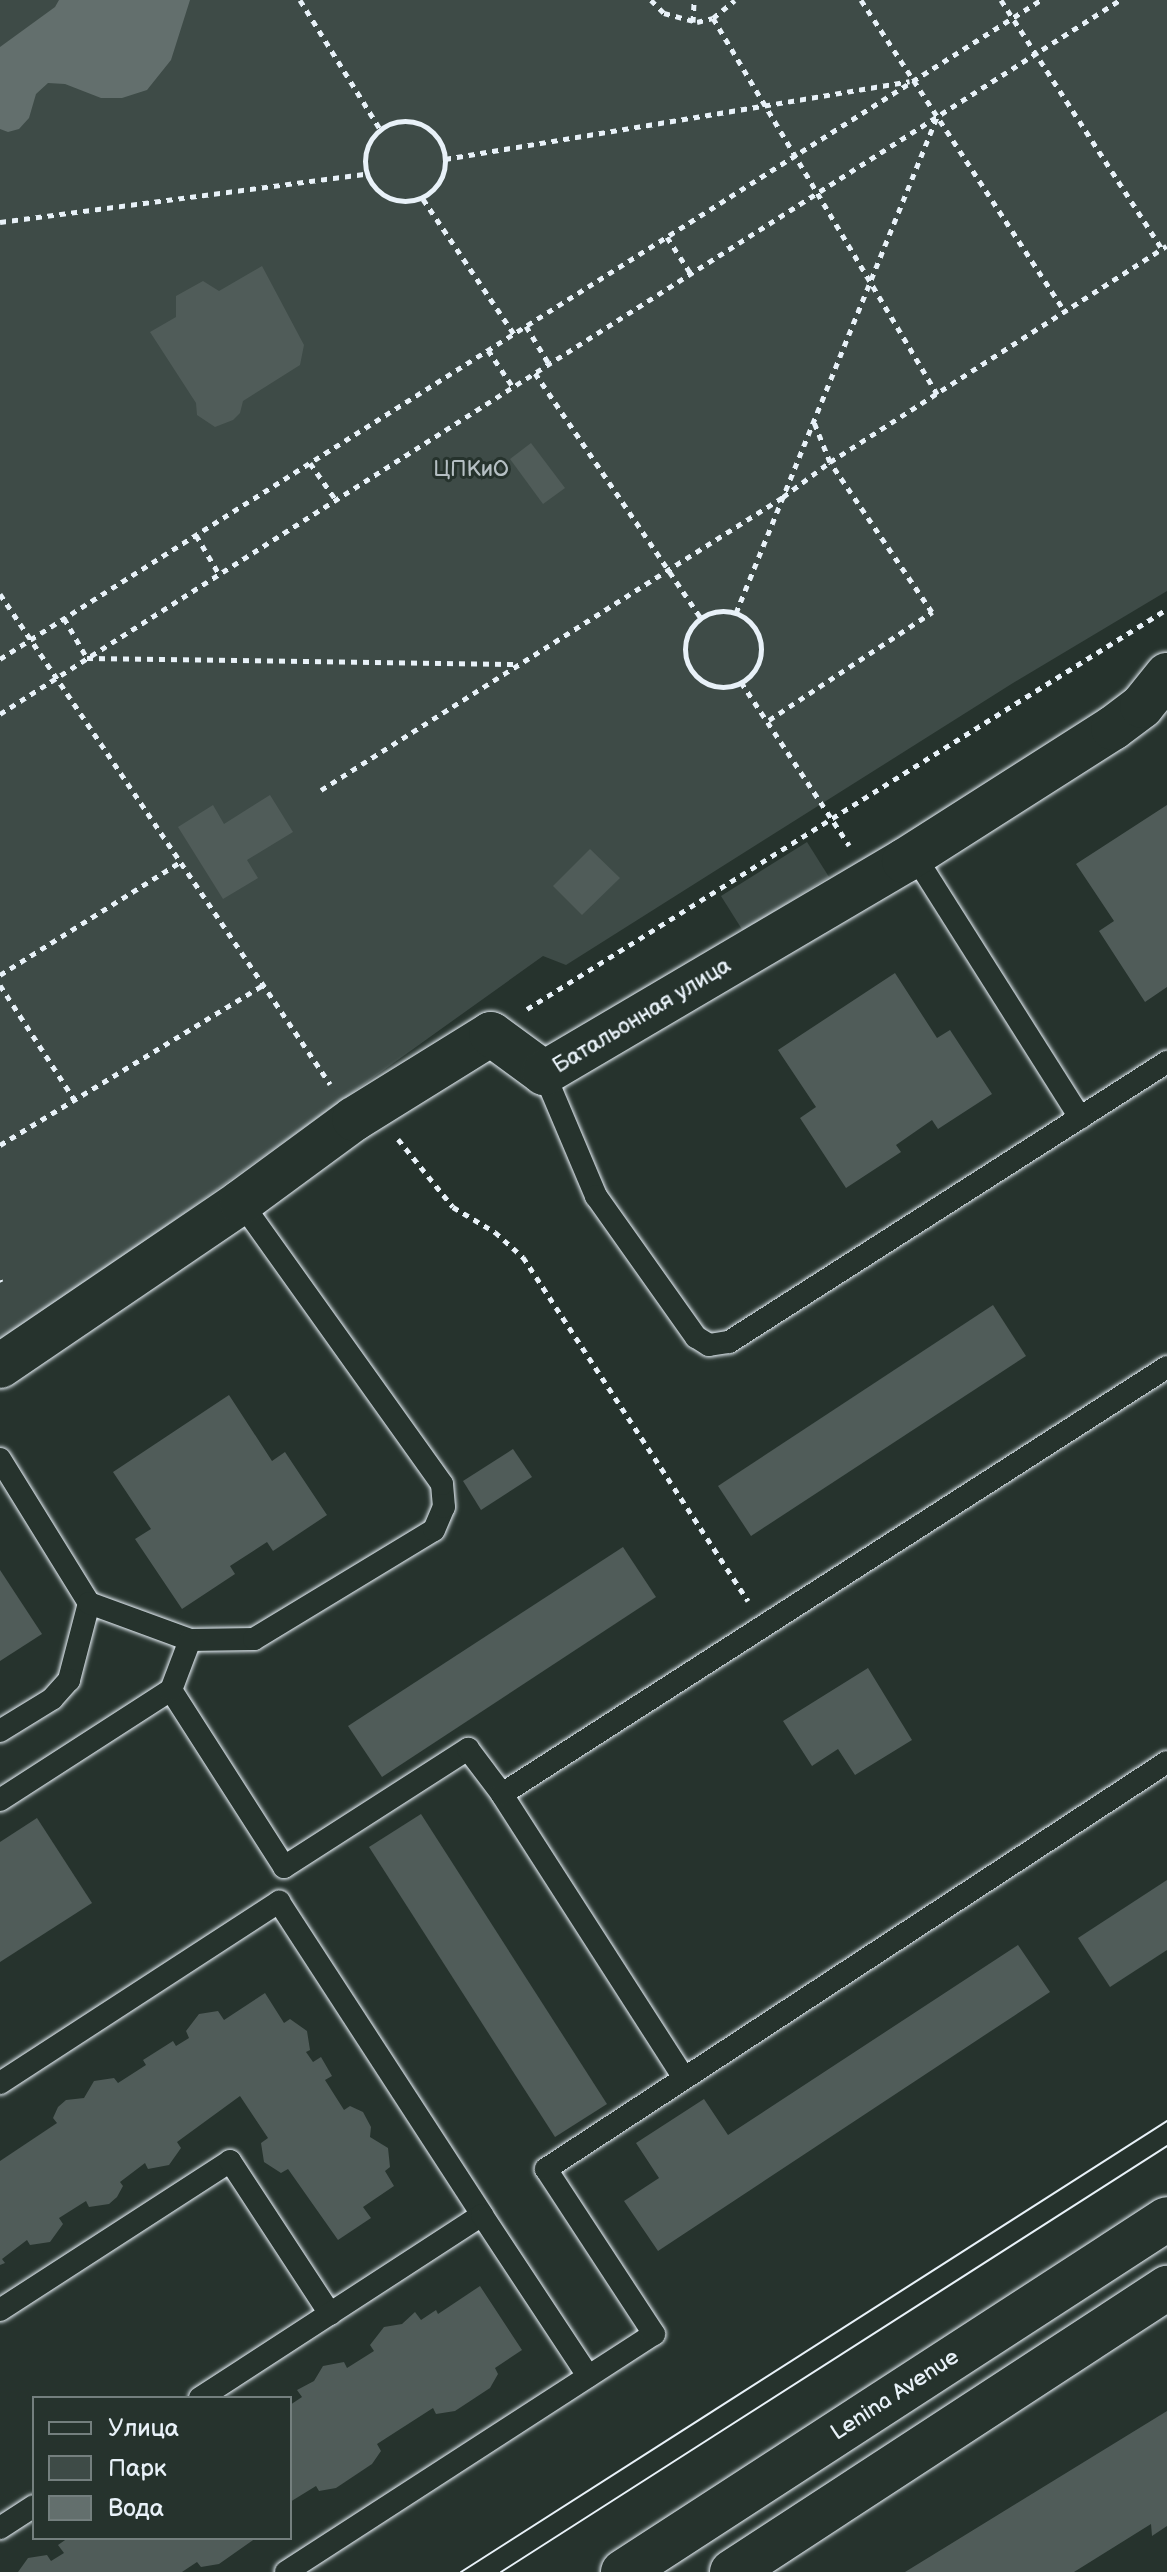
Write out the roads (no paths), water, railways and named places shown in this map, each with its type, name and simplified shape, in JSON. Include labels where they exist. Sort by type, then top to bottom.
[{"type":"street","name":"Батальонная улица","points":[[241,1202],[354,1119],[491,1034],[544,1073],[914,855],[1113,728],[1142,706],[1167,675]]},
{"type":"street","points":[[0,1366],[241,1202]]},
{"type":"street","name":"Lenina Avenue","points":[[623,2572],[1167,2219]]},
{"type":"street","points":[[732,2572],[1167,2288]]},
{"type":"lane","points":[[914,855],[1080,1118]]},
{"type":"lane","points":[[544,1073],[596,1196],[696,1337],[709,1345],[729,1342],[1167,1062]]},
{"type":"lane","points":[[0,1459],[89,1603],[190,1640],[254,1639],[434,1530],[444,1507],[442,1484],[241,1202]]},
{"type":"lane","points":[[502,1794],[1167,1367]]},
{"type":"lane","points":[[0,1731],[52,1699],[69,1680],[89,1603]]},
{"type":"lane","points":[[0,1800],[171,1690],[190,1640]]},
{"type":"lane","points":[[171,1690],[284,1867],[468,1749],[502,1794],[684,2078]]},
{"type":"lane","points":[[286,2572],[654,2334],[546,2169],[1167,1762]]},
{"type":"lane","points":[[0,2083],[279,1902],[588,2376]]},
{"type":"lane","points":[[0,2310],[230,2161],[330,2314]]},
{"type":"lane","points":[[203,2396],[482,2215]]},
{"type":"lane","points":[[0,2528],[32,2507]]},
{"type":"water","points":[[59,0],[190,0],[171,60],[147,90],[122,98],[101,98],[65,84],[48,83],[36,94],[29,118],[19,129],[8,132],[0,129],[0,47],[55,7]]},
{"type":"tram line","points":[[461,2572],[1167,2121]]},
{"type":"tram line","points":[[501,2572],[1167,2146]]},
{"type":"park label","name":"ЦПКиО","points":[[471,470]]}]
